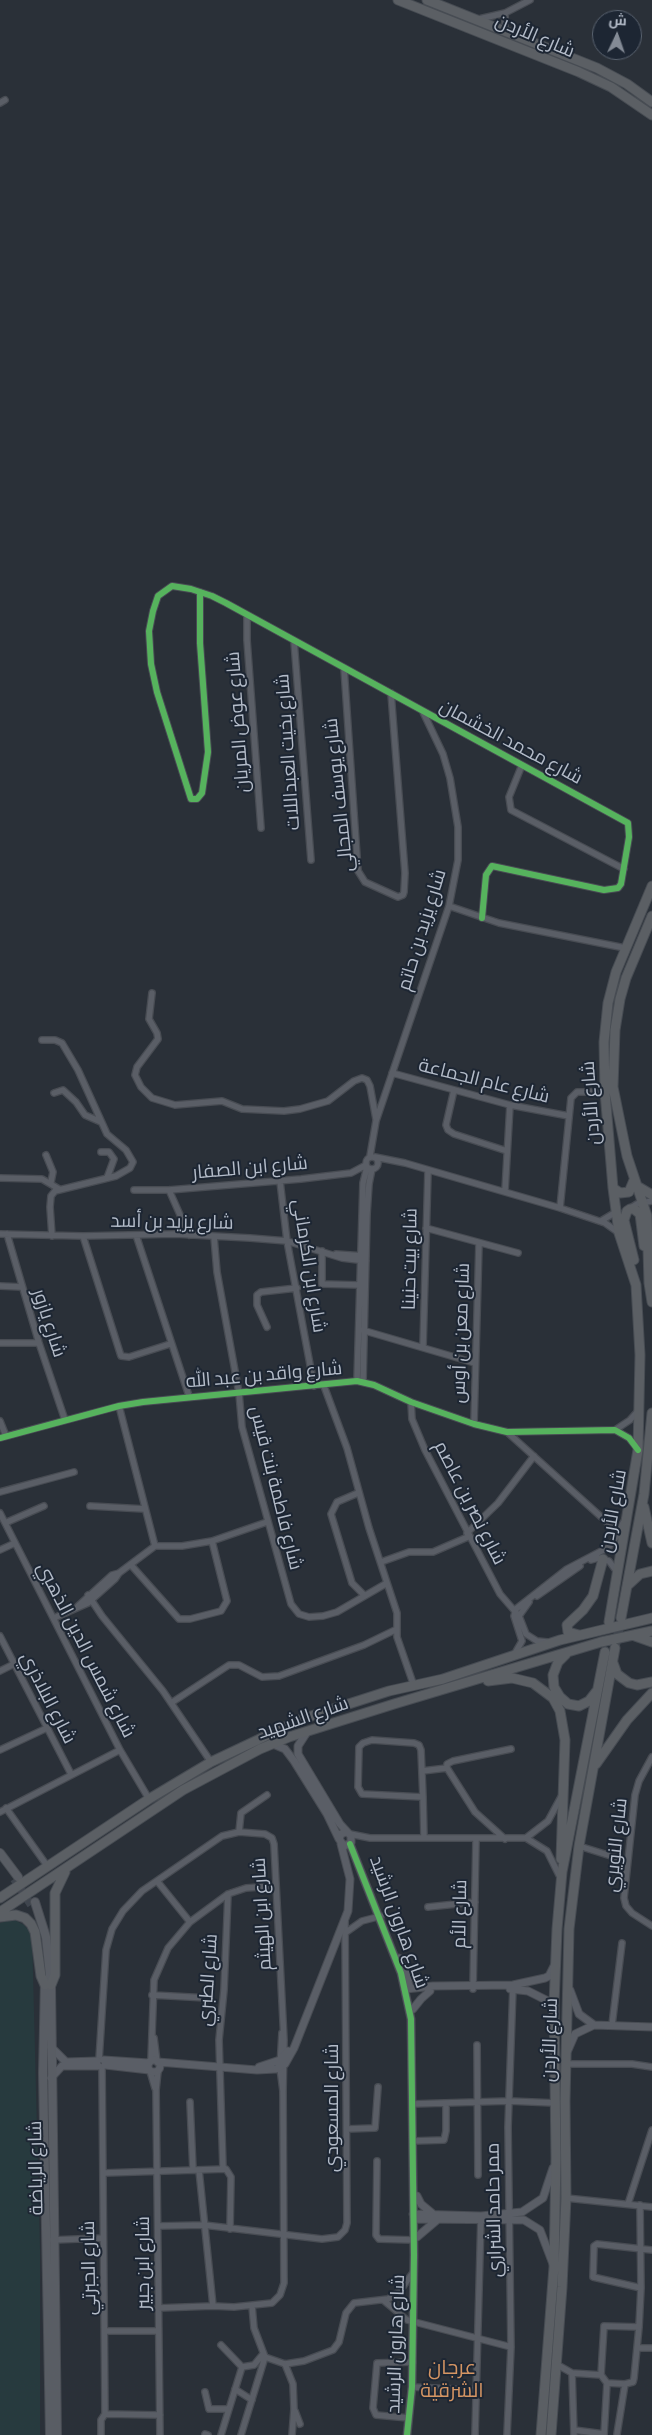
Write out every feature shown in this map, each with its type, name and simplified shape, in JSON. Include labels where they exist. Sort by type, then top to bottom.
[{"type":"highway","name":"شارع الأردن","points":[[398,0],[586,75],[611,87],[652,115]]},
{"type":"highway","name":"شارع الأردن","points":[[427,0],[597,68],[627,84],[652,102]]},
{"type":"highway","name":"شارع الأردن","points":[[609,1622],[638,1450],[640,1322],[636,1285],[619,1233],[616,1212],[603,1063],[606,1017],[614,978],[652,886]]},
{"type":"highway","name":"شارع الأردن","points":[[652,916],[649,930],[620,999],[614,1053],[615,1102],[636,1183],[647,1202],[649,1283],[652,1302]]},
{"type":"highway","points":[[613,1188],[620,1193],[629,1192],[636,1183],[652,1195]]},
{"type":"highway","points":[[636,1285],[636,1268],[624,1225],[627,1211],[634,1209],[640,1214],[649,1283]]},
{"type":"highway","name":"شارع الأردن","points":[[621,1618],[643,1497],[652,1413]]},
{"type":"highway","points":[[643,1497],[646,1523],[652,1543]]},
{"type":"highway","points":[[582,1635],[572,1634],[567,1630],[567,1625],[594,1596],[602,1555]]},
{"type":"highway","points":[[627,1586],[640,1574],[652,1571]]},
{"type":"highway","name":"شارع الشهيد","points":[[0,1898],[149,1799],[211,1762],[302,1719],[370,1696],[414,1686],[513,1657],[560,1640],[650,1618]]},
{"type":"highway","name":"شارع الشهيد","points":[[0,1912],[183,1790],[224,1766],[273,1744],[310,1730],[573,1650],[652,1631]]},
{"type":"highway","points":[[632,1635],[652,1642]]},
{"type":"highway","name":"شارع الأردن","points":[[550,2435],[554,2410],[566,2198],[566,2060],[569,1929],[579,1846],[595,1767],[615,1648]]},
{"type":"highway","points":[[573,1650],[561,1658],[555,1668],[553,1682],[560,1697],[568,1704],[579,1706],[589,1701],[598,1690]]},
{"type":"highway","name":"شارع الأردن","points":[[541,2435],[554,2267],[556,2158],[554,1966],[562,1876],[605,1652]]},
{"type":"highway","points":[[613,1660],[617,1674],[626,1682],[637,1685],[652,1682]]},
{"type":"highway","points":[[451,1688],[512,1678],[533,1684],[547,1693],[557,1704],[564,1725],[565,1789],[561,1848],[562,1876]]},
{"type":"highway","points":[[595,1767],[627,1720],[652,1693]]},
{"type":"highway","points":[[0,1917],[16,1915],[25,1918],[32,1924],[35,1932],[40,1976],[48,1985],[55,1975],[55,1893],[60,1878],[70,1866]]},
{"type":"highway","points":[[554,2410],[555,2435]]},
{"type":"main road","points":[[0,1852],[16,1878],[0,1860]]},
{"type":"main road","name":"شارع الرياضة","points":[[33,1904],[46,1936],[51,2047],[48,2124],[53,2240],[53,2381],[50,2435]]},
{"type":"main road","name":"شارع الرياضة","points":[[48,1985],[48,2124],[53,2381],[57,2435]]},
{"type":"street","points":[[477,19],[505,12],[530,0]]},
{"type":"street","points":[[505,12],[505,31]]},
{"type":"street","name":"شارع محمد الخشمان","points":[[200,592],[200,643],[208,752],[204,786],[199,798],[194,801],[190,796],[182,775],[157,692],[151,664],[149,631],[158,596],[172,586],[200,592],[247,615],[628,823],[629,837],[624,869],[618,888],[604,890],[492,866],[486,876],[482,918]]},
{"type":"street","name":"شارع عوض المريان","points":[[247,615],[247,640],[261,828]]},
{"type":"street","name":"شارع بخيت العبداللات","points":[[294,641],[311,860]]},
{"type":"street","name":"شارع يوسف المجالي","points":[[344,668],[358,871],[365,882],[398,897],[403,896],[405,873],[391,693]]},
{"type":"street","name":"شارع يزيد بن حاتم","points":[[368,1167],[366,1160],[372,1157],[376,1121],[450,906],[458,860],[455,802],[447,766],[423,712]]},
{"type":"street","points":[[522,765],[509,797],[511,810],[624,869]]},
{"type":"street","points":[[450,906],[482,918],[625,948]]},
{"type":"street","points":[[152,993],[149,1019],[158,1035],[157,1042],[139,1064],[135,1075],[140,1087],[152,1098],[175,1105],[222,1101],[242,1109],[284,1111],[300,1109],[328,1101],[362,1078],[367,1080],[370,1086],[376,1121]]},
{"type":"street","points":[[42,1040],[55,1040],[62,1043],[78,1070],[101,1122],[111,1138],[126,1150],[133,1162],[126,1171],[107,1178],[59,1189],[51,1196],[52,1236]]},
{"type":"street","name":"شارع عام الجماعة","points":[[392,1073],[510,1105],[569,1116]]},
{"type":"street","points":[[54,1093],[63,1090],[76,1102],[85,1115],[101,1122]]},
{"type":"street","points":[[454,1090],[446,1125],[448,1130],[454,1134],[507,1151]]},
{"type":"street","points":[[560,1208],[569,1116],[574,1094],[577,1092],[605,1092]]},
{"type":"street","points":[[505,1191],[510,1105]]},
{"type":"street","points":[[101,1152],[109,1152],[114,1159],[107,1178]]},
{"type":"street","points":[[46,1155],[53,1172],[51,1182]]},
{"type":"street","points":[[372,1157],[505,1191],[601,1221],[619,1233]]},
{"type":"street","points":[[372,1157],[378,1163]]},
{"type":"street","points":[[360,1381],[363,1183],[368,1167],[392,1161]]},
{"type":"street","name":"شارع ابن الصفار","points":[[134,1190],[169,1190],[280,1181],[350,1172],[368,1167]]},
{"type":"street","name":"شارع بيت حنينا","points":[[423,1347],[428,1171]]},
{"type":"street","points":[[0,1178],[42,1179],[51,1182],[59,1189]]},
{"type":"street","name":"شارع ابن الكرماني","points":[[280,1181],[287,1241],[314,1386]]},
{"type":"street","points":[[169,1190],[189,1235]]},
{"type":"street","points":[[627,1211],[647,1202]]},
{"type":"street","points":[[601,1221],[616,1212]]},
{"type":"street","points":[[426,1228],[518,1253]]},
{"type":"street","name":"شارع يزيد بن أسد","points":[[0,1234],[52,1236],[189,1235],[287,1241],[334,1254],[363,1259]]},
{"type":"street","name":"شارع يازور","points":[[7,1234],[39,1343],[65,1420]]},
{"type":"street","points":[[136,1235],[170,1344],[189,1396]]},
{"type":"street","points":[[83,1236],[121,1355],[124,1358],[129,1357],[170,1344]]},
{"type":"street","name":"شارع فاطمة بنت قيس","points":[[214,1237],[217,1272],[239,1393],[242,1427],[291,1604],[299,1614],[309,1617],[337,1612],[364,1596]]},
{"type":"street","name":"شارع معن بن أوس","points":[[474,1424],[480,1244]]},
{"type":"street","points":[[322,1251],[322,1284],[360,1285]]},
{"type":"street","points":[[362,1330],[360,1285],[363,1259]]},
{"type":"street","points":[[0,1286],[22,1287]]},
{"type":"street","points":[[267,1328],[257,1305],[257,1295],[261,1292],[297,1288]]},
{"type":"street","points":[[362,1330],[475,1363]]},
{"type":"street","points":[[0,1343],[39,1343]]},
{"type":"street","name":"شارع واقد بن عبد الله","points":[[3,1437],[119,1406],[189,1396],[324,1386],[360,1381],[411,1402],[474,1424],[507,1432],[615,1430]]},
{"type":"street","points":[[324,1386],[347,1448],[358,1493],[397,1613],[398,1642],[414,1686]]},
{"type":"street","name":"شارع نصر بن عاصم","points":[[411,1402],[412,1419],[425,1450],[500,1594],[517,1614],[522,1627],[531,1638],[543,1642],[560,1640]]},
{"type":"street","points":[[119,1406],[155,1546]]},
{"type":"street","points":[[638,1450],[629,1438],[615,1430],[630,1420],[640,1409]]},
{"type":"street","points":[[0,1420],[3,1437]]},
{"type":"street","points":[[507,1432],[619,1533]]},
{"type":"street","points":[[381,1562],[409,1552],[434,1552],[468,1534],[498,1503],[534,1456]]},
{"type":"street","points":[[0,1492],[74,1472]]},
{"type":"street","points":[[358,1493],[337,1502],[332,1510],[331,1517],[352,1583],[364,1596],[387,1583]]},
{"type":"street","points":[[5,1523],[44,1506]]},
{"type":"street","points":[[90,1506],[146,1509]]},
{"type":"street","points":[[517,1614],[528,1602],[581,1565],[602,1555],[619,1533],[629,1510]]},
{"type":"street","name":"شارع شمس الدين الذهبي","points":[[0,1513],[120,1750],[149,1799]]},
{"type":"street","points":[[54,1618],[88,1599],[112,1575],[131,1565],[155,1546],[182,1546],[212,1541],[267,1522]]},
{"type":"street","points":[[131,1565],[178,1619],[190,1619],[222,1611],[227,1601],[212,1541]]},
{"type":"street","points":[[0,1550],[15,1543]]},
{"type":"street","points":[[602,1555],[613,1564],[618,1573]]},
{"type":"street","points":[[88,1599],[171,1703],[211,1762]]},
{"type":"street","name":"شارع نصر بن عاصم","points":[[513,1657],[522,1640],[517,1614]]},
{"type":"street","points":[[171,1703],[229,1665],[239,1665],[262,1677],[278,1676],[364,1645],[397,1629]]},
{"type":"street","name":"شارع البلاذري","points":[[0,1636],[71,1774]]},
{"type":"street","points":[[0,1670],[14,1664]]},
{"type":"street","points":[[0,1750],[46,1728]]},
{"type":"street","points":[[288,1753],[290,1749],[297,1750],[299,1742],[310,1730]]},
{"type":"street","points":[[423,1797],[362,1794],[358,1788],[359,1747],[363,1742],[372,1740],[418,1744],[421,1750],[423,1797],[424,1838]]},
{"type":"street","name":"شارع هارون الرشيد","points":[[273,1744],[288,1753],[327,1814],[347,1840]]},
{"type":"street","points":[[447,1768],[447,1764],[453,1761],[511,1749]]},
{"type":"street","points":[[48,1867],[2,1810],[120,1750]]},
{"type":"street","name":"شارع هارون الرشيد","points":[[297,1750],[347,1840],[414,2009],[414,2104]]},
{"type":"street","name":"شارع النويري","points":[[652,1757],[639,1781],[635,1795],[624,1901],[632,1913],[652,1926]]},
{"type":"street","points":[[422,1771],[447,1768]]},
{"type":"street","points":[[447,1768],[475,1812],[505,1839]]},
{"type":"street","points":[[526,1838],[548,1821],[565,1789]]},
{"type":"street","points":[[239,1832],[241,1813],[267,1795]]},
{"type":"street","name":"شارع ابن الهيثم","points":[[101,2063],[104,1969],[108,1939],[129,1903],[222,1836],[239,1832],[265,1834],[272,1838],[283,2030],[284,2283],[276,2300],[252,2306]]},
{"type":"street","points":[[51,2047],[66,2062],[249,2070],[282,2062],[296,2042],[345,1920],[350,1892],[347,1840],[370,1838],[476,1840],[526,1838],[547,1851],[562,1876]]},
{"type":"street","name":"شارع الأم","points":[[473,1987],[476,1840]]},
{"type":"street","points":[[579,1846],[627,1861]]},
{"type":"street","points":[[157,1881],[190,1922]]},
{"type":"street","name":"شارع ابن جبير","points":[[160,2435],[156,2090],[152,1995],[155,1975],[163,1956],[190,1922],[228,1894],[246,1888],[274,1886]]},
{"type":"street","name":"شارع الطبري","points":[[228,1894],[224,1990],[219,2040],[223,2168],[229,2172],[231,2177],[230,2229]]},
{"type":"street","points":[[428,1907],[475,1902]]},
{"type":"street","points":[[338,1940],[362,1921],[379,1917]]},
{"type":"street","name":"شارع هارون الرشيد","points":[[379,1917],[406,1972],[411,2019],[417,2196],[416,2217]]},
{"type":"street","name":"شارع المسعودي","points":[[283,2233],[294,2237],[338,2237],[345,2230],[347,2223],[345,1920]]},
{"type":"street","points":[[612,2025],[622,1943]]},
{"type":"street","points":[[513,1987],[549,1976],[554,1966]]},
{"type":"street","points":[[406,1972],[429,1989]]},
{"type":"street","points":[[568,1984],[579,2014],[594,2025]]},
{"type":"street","points":[[408,1991],[473,1987],[513,1987],[538,1994],[554,2004]]},
{"type":"street","name":"ممر حامد الشراري","points":[[507,2435],[511,2347],[508,2101],[513,1987]]},
{"type":"street","points":[[414,2009],[429,1989]]},
{"type":"street","points":[[152,1995],[208,1998]]},
{"type":"street","points":[[652,2019],[652,2028],[594,2025],[575,2034],[566,2060],[652,2067]]},
{"type":"street","points":[[477,2045],[478,2175]]},
{"type":"street","points":[[51,2079],[62,2066],[101,2063]]},
{"type":"street","name":"شارع الجبرتي","points":[[101,2063],[105,2331],[105,2414],[101,2420],[101,2435]]},
{"type":"street","points":[[347,2129],[375,2128],[378,2088]]},
{"type":"street","points":[[414,2104],[508,2101],[555,2103]]},
{"type":"street","points":[[190,2102],[196,2170],[213,2306]]},
{"type":"street","points":[[415,2141],[444,2140],[446,2103]]},
{"type":"street","points":[[628,2204],[652,2130]]},
{"type":"street","name":"شارع هارون الرشيد","points":[[407,2435],[412,2387],[414,2255],[416,2239],[415,2141]]},
{"type":"street","points":[[510,2217],[529,2210],[544,2198],[556,2158]]},
{"type":"street","points":[[377,2161],[376,2236],[379,2239],[416,2239],[435,2217]]},
{"type":"street","points":[[104,2173],[223,2168]]},
{"type":"street","points":[[417,2196],[435,2217]]},
{"type":"street","points":[[566,2198],[652,2207]]},
{"type":"street","points":[[607,2384],[626,2384],[634,2380],[641,2288],[640,2205]]},
{"type":"street","points":[[416,2217],[481,2219],[510,2217],[524,2220],[540,2230],[554,2267]]},
{"type":"street","points":[[475,2435],[481,2219]]},
{"type":"street","points":[[158,2226],[204,2225],[283,2233]]},
{"type":"street","points":[[53,2240],[103,2238]]},
{"type":"street","points":[[641,2288],[596,2279],[592,2271],[594,2246],[597,2244],[652,2250]]},
{"type":"street","points":[[264,2356],[285,2364],[304,2361],[330,2353],[339,2342],[343,2322],[351,2306],[362,2301],[383,2300],[400,2291],[414,2271]]},
{"type":"street","points":[[383,2300],[404,2318],[413,2322],[511,2347]]},
{"type":"street","points":[[158,2308],[252,2306],[254,2328],[264,2356],[241,2435]]},
{"type":"street","points":[[572,2373],[574,2432],[604,2435],[607,2384],[601,2375],[604,2326],[639,2327]]},
{"type":"street","points":[[105,2331],[158,2331]]},
{"type":"street","points":[[221,2345],[242,2367]]},
{"type":"street","points":[[637,2348],[652,2348]]},
{"type":"street","points":[[242,2367],[254,2365],[264,2356]]},
{"type":"street","points":[[409,2418],[376,2415],[373,2408],[377,2363],[412,2362]]},
{"type":"street","points":[[285,2364],[292,2379],[294,2410],[292,2435]]},
{"type":"street","points":[[556,2364],[572,2373],[601,2375]]},
{"type":"street","points":[[221,2435],[242,2367]]},
{"type":"street","points":[[617,2434],[626,2384]]},
{"type":"street","points":[[412,2387],[476,2390]]},
{"type":"street","points":[[235,2388],[252,2400]]},
{"type":"street","points":[[205,2392],[209,2409],[229,2409]]},
{"type":"street","points":[[294,2410],[300,2424]]},
{"type":"street","points":[[105,2414],[160,2415]]},
{"type":"green space","points":[[13,1919],[24,1925],[32,1934],[40,2250],[40,2435],[0,2435],[0,1923]]},
{"type":"tunnel","points":[[615,1648],[621,1619]]},
{"type":"tunnel","points":[[14,1879],[31,1905]]},
{"type":"cycle path","points":[[200,592],[200,643],[208,752],[202,793],[197,799],[191,799],[157,692],[151,664],[149,631],[153,611],[158,596],[172,586],[191,589],[212,596],[226,603],[628,823],[629,837],[621,884],[618,888],[604,890],[492,866],[486,875],[482,918]]},
{"type":"cycle path","points":[[0,1438],[119,1406],[143,1402],[357,1381],[374,1385],[411,1402],[474,1424],[507,1432],[615,1430],[629,1438],[638,1450]]},
{"type":"cycle path","points":[[350,1844],[401,1973],[411,2019],[414,2255],[412,2387],[407,2435]]},
{"type":"district","name":"عرجان الشرقية","points":[[452,2380]]}]
